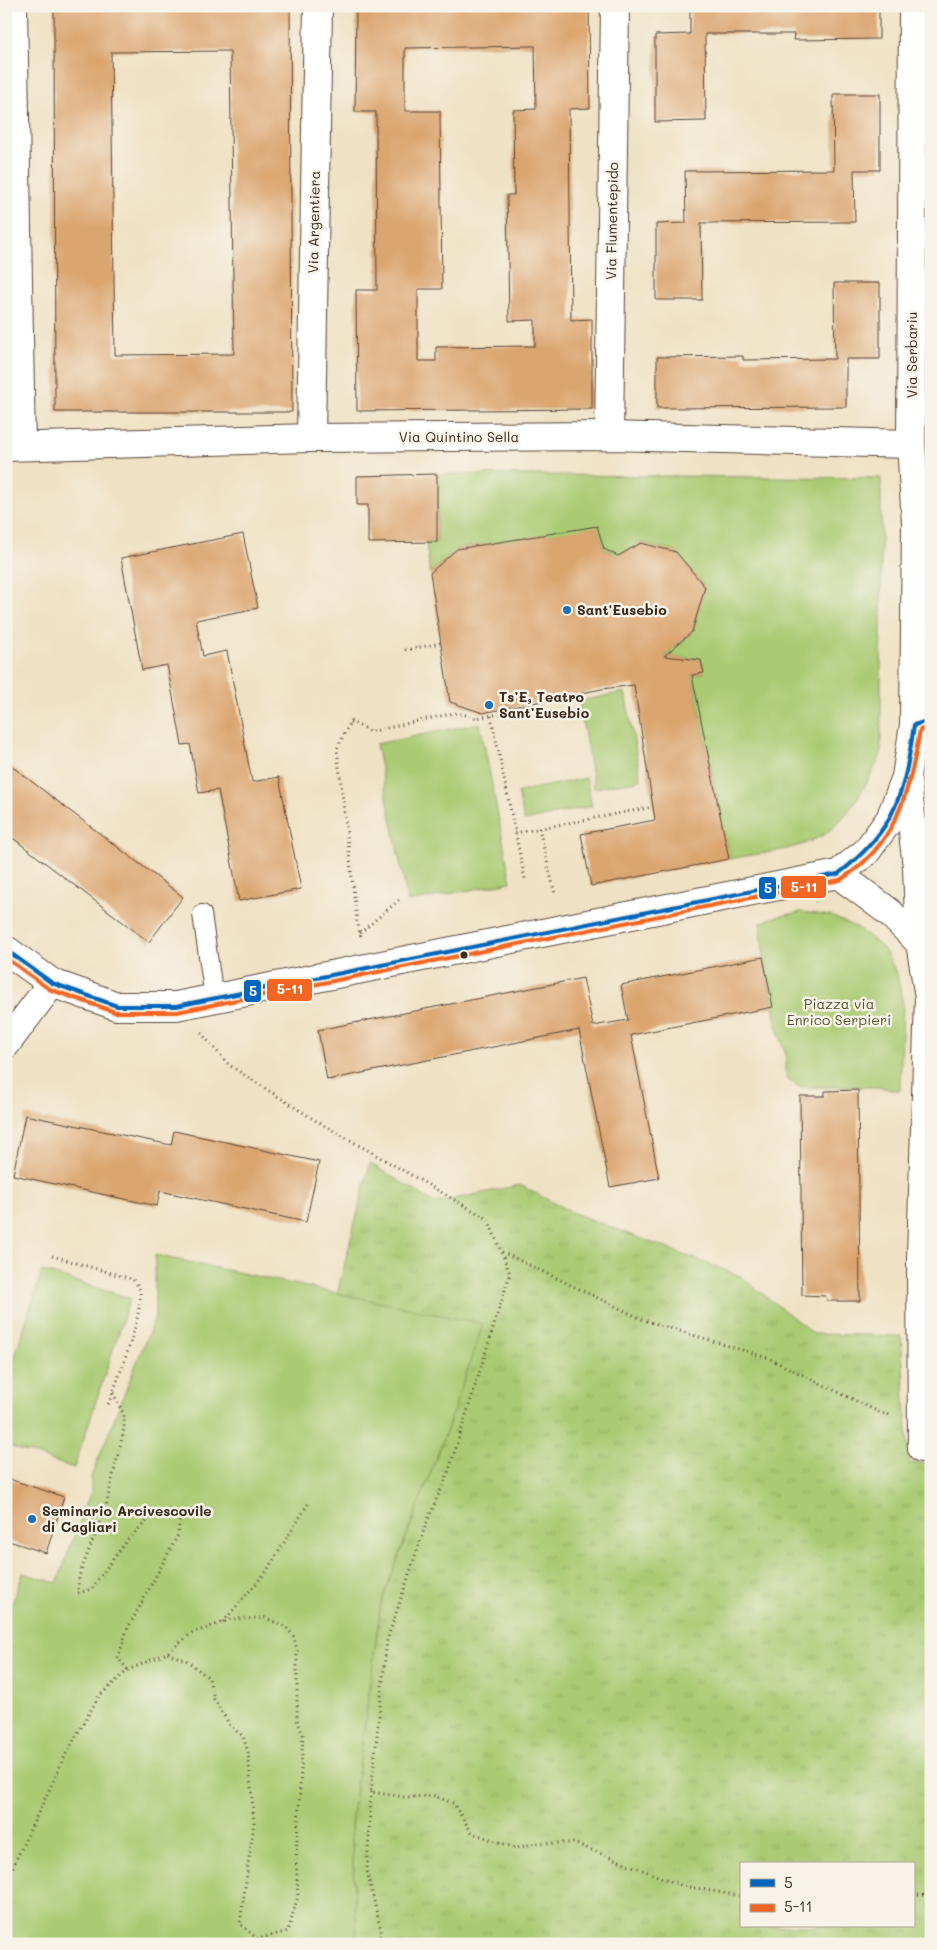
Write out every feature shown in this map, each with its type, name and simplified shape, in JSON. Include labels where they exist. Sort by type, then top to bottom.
[{"type":"street","points":[[13,6],[14,446]]},
{"type":"street","name":"Via Argentiera","points":[[310,438],[318,6]]},
{"type":"street","name":"Via Flumentepido","points":[[609,436],[615,6]]},
{"type":"street","name":"Via Serbariu","points":[[906,777],[922,723],[923,524],[911,444],[922,173],[913,6]]},
{"type":"street","name":"Via Quintino Sella","points":[[14,446],[310,438],[609,436],[911,444]]},
{"type":"street","points":[[6,950],[52,983],[117,1006],[176,1006],[838,874],[866,852],[890,819],[906,777]]},
{"type":"street","points":[[906,777],[917,867],[920,943],[930,997],[922,1448]]},
{"type":"street","points":[[838,874],[889,912],[920,943]]},
{"type":"street","points":[[6,1044],[52,983]]},
{"type":"lane","points":[[202,914],[214,998]]},
{"type":"path","points":[[405,650],[441,643]]},
{"type":"path","points":[[362,941],[357,921],[337,749],[351,721],[369,732],[454,713],[476,718],[499,714]]},
{"type":"path","points":[[491,716],[525,879]]},
{"type":"path","points":[[515,833],[653,807]]},
{"type":"path","points":[[539,828],[555,894]]},
{"type":"path","points":[[360,933],[399,900]]},
{"type":"path","points":[[176,1006],[229,1065],[313,1119],[488,1220],[510,1274],[448,1473],[426,1524],[387,1640],[371,1792],[367,1871],[381,1930],[379,1944]]},
{"type":"path","points":[[501,1251],[644,1320],[768,1358],[881,1414],[921,1420]]},
{"type":"path","points":[[52,1256],[132,1279],[139,1288],[141,1301],[136,1323],[108,1405]]},
{"type":"path","points":[[113,1393],[124,1416],[124,1430],[106,1506],[79,1576],[78,1593],[91,1589],[128,1539],[150,1518],[166,1509],[180,1516],[178,1535],[127,1630],[118,1658],[128,1670]]},
{"type":"path","points":[[222,1623],[266,1572],[308,1504]]},
{"type":"path","points":[[6,1886],[14,1864],[66,1754],[100,1696],[128,1670],[167,1652],[192,1633],[232,1619],[265,1618],[286,1627],[294,1637],[297,1651],[297,1720],[303,1735],[296,1858],[298,1896],[288,1931],[258,1939],[240,1924],[254,1822],[248,1752],[243,1736],[231,1726],[214,1699],[209,1678],[186,1661],[167,1652]]},
{"type":"path","points":[[371,1792],[404,1797],[434,1796],[453,1803],[472,1833],[516,1848],[536,1843],[574,1843],[683,1886],[740,1896]]},
{"type":"path","points":[[914,1895],[931,1895]]},
{"type":"green space","points":[[437,474],[881,478],[881,754],[871,775],[850,809],[823,835],[801,845],[729,859],[692,675],[704,673],[701,660],[664,656],[692,632],[705,587],[676,552],[641,543],[618,556],[604,549],[597,527],[457,549],[430,573],[426,542],[437,542]]},
{"type":"green space","points":[[625,692],[641,780],[594,788],[579,701]]},
{"type":"green space","points":[[480,723],[511,882],[408,902],[376,744]]},
{"type":"green space","points":[[586,778],[592,806],[524,821],[518,792]]},
{"type":"green space","name":"Piazza via Enrico Serpieri","points":[[801,912],[831,916],[859,929],[883,948],[897,974],[903,1005],[900,1091],[877,1087],[799,1087],[786,1078],[786,1055],[777,1028],[760,924],[771,918]]},
{"type":"green space","points":[[370,1163],[435,1203],[520,1185],[571,1212],[740,1276],[814,1334],[901,1336],[909,1463],[931,1463],[931,1944],[357,1944],[351,1825],[381,1603],[448,1427],[337,1294]]},
{"type":"green space","points":[[155,1255],[483,1324],[448,1427],[381,1603],[351,1825],[357,1944],[6,1944],[6,1620],[23,1573],[57,1583],[91,1491],[91,1477],[155,1317]]},
{"type":"green space","points":[[42,1271],[130,1298],[74,1468],[6,1445],[6,1384]]},
{"type":"building","points":[[54,6],[290,6],[292,412],[55,412]],"holes":[[[230,51],[234,354],[115,355],[111,52]]]},
{"type":"building","points":[[356,6],[589,6],[590,108],[569,109],[571,320],[592,319],[592,409],[357,411],[356,290],[377,290],[376,112],[355,112]],"holes":[[[535,46],[536,109],[513,110],[514,195],[507,195],[509,321],[535,320],[535,346],[436,347],[436,361],[418,361],[418,289],[442,289],[440,111],[405,111],[405,48]]]},
{"type":"building","points":[[690,6],[879,6],[879,39],[793,40],[794,34],[705,34],[706,121],[655,122],[655,35],[690,34]]},
{"type":"building","points":[[833,94],[880,94],[880,170],[854,170],[855,222],[701,223],[702,300],[656,300],[656,224],[686,223],[685,171],[834,170]]},
{"type":"building","points":[[834,283],[880,283],[880,359],[846,359],[846,407],[657,408],[657,357],[743,356],[743,360],[835,359]]},
{"type":"building","points":[[437,474],[437,542],[368,543],[368,505],[357,505],[357,476]]},
{"type":"building","name":"Sant'Eusebio","points":[[597,526],[604,549],[618,556],[641,543],[676,552],[705,587],[692,632],[664,656],[701,660],[704,673],[692,675],[729,859],[591,886],[581,834],[655,820],[634,685],[602,689],[483,713],[450,702],[430,573],[457,549]]},
{"type":"building","points":[[243,534],[258,608],[196,620],[203,656],[227,651],[252,782],[279,777],[301,889],[239,901],[218,790],[199,793],[190,744],[182,745],[167,665],[142,670],[121,558]]},
{"type":"building","points":[[6,762],[183,897],[149,942],[6,833]]},
{"type":"building","points":[[763,957],[773,1007],[631,1035],[659,1178],[610,1187],[579,1030],[327,1080],[318,1030],[583,978],[593,1026],[628,1020],[621,985]]},
{"type":"building","points":[[858,1090],[860,1301],[827,1301],[826,1296],[802,1295],[800,1096],[825,1096],[825,1091]]},
{"type":"building","points":[[25,1115],[171,1145],[174,1131],[319,1162],[306,1222],[160,1191],[157,1206],[13,1175]]},
{"type":"building","name":"Seminario Arcivescovile di Cagliari","points":[[6,1478],[64,1497],[46,1553],[6,1540]]},
{"type":"transit line","name":"5","points":[[6,950],[52,983],[117,1006],[176,1006],[838,874],[858,858],[885,826],[901,791],[914,725],[931,720]]},
{"type":"transit line","name":"5-11","points":[[6,958],[49,989],[115,1012],[177,1012],[840,880],[875,851],[887,834],[905,795],[920,730],[931,727]]},
{"type":"place","name":"Sant'Eusebio","points":[[567,610]]},
{"type":"place","name":"Ts’E, Teatro Sant’Eusebio","points":[[489,705]]},
{"type":"place","name":"Seminario Arcivescovile di Cagliari","points":[[32,1519]]}]
